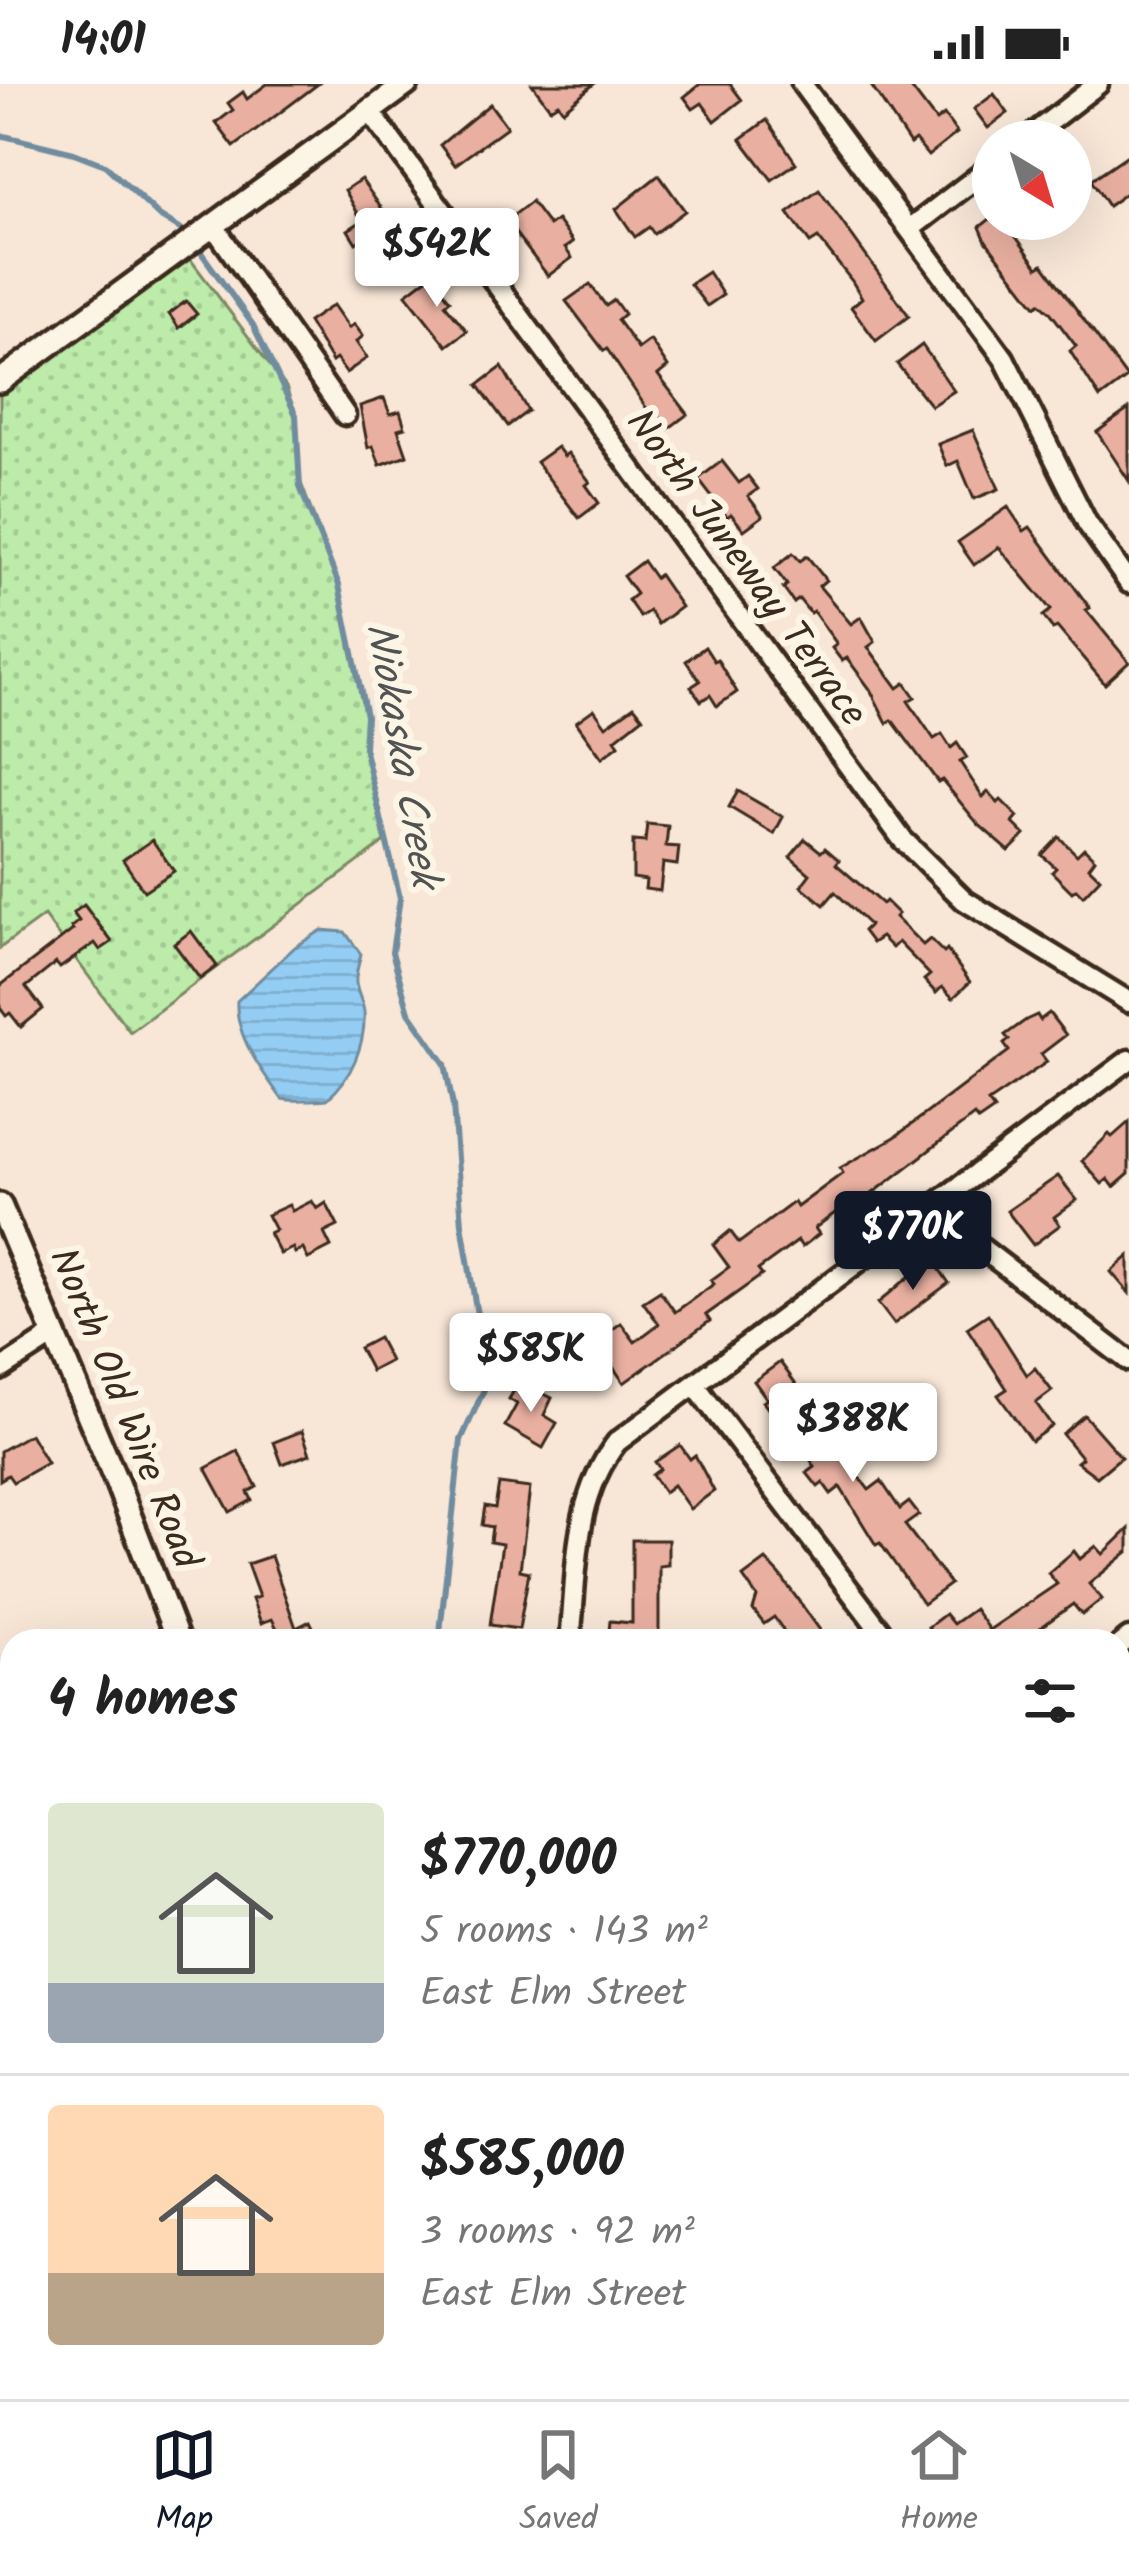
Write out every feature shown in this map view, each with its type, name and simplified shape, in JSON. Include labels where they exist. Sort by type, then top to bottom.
[{"type":"street","points":[[0,381],[407,84]]},
{"type":"street","points":[[802,84],[1004,358],[1078,506],[1129,583]]},
{"type":"street","points":[[1051,120],[1098,84]]},
{"type":"street","name":"North Juneway Terrace","points":[[369,110],[902,839],[964,900],[1129,1001]]},
{"type":"street","points":[[911,228],[972,181]]},
{"type":"street","points":[[212,225],[345,415]]},
{"type":"street","points":[[572,1629],[585,1496],[617,1442],[1129,1060]]},
{"type":"street","name":"North Old Wire Road","points":[[0,1205],[173,1629]]},
{"type":"street","points":[[929,1208],[1129,1360]]},
{"type":"street","points":[[0,1370],[54,1335]]},
{"type":"street","points":[[695,1385],[879,1629]]},
{"type":"green space","points":[[182,248],[286,387],[296,415],[298,475],[339,585],[366,716],[364,747],[385,842],[130,1032],[44,916],[0,948],[0,381]]},
{"type":"water","points":[[322,930],[345,932],[361,954],[356,980],[364,1012],[362,1036],[350,1071],[327,1099],[282,1099],[245,1040],[237,1001],[295,947]]},
{"type":"building","points":[[267,84],[318,84],[234,147],[216,123],[233,110],[228,103],[243,92],[247,99]]},
{"type":"building","points":[[532,84],[594,84],[563,110],[558,103],[550,108]]},
{"type":"building","points":[[700,84],[730,84],[742,100],[715,121],[702,103],[693,109],[684,97]]},
{"type":"building","points":[[870,84],[908,84],[936,121],[944,115],[957,133],[928,156],[915,140],[910,144]]},
{"type":"building","points":[[994,94],[1008,113],[999,120],[982,120],[974,109]]},
{"type":"building","points":[[490,104],[507,127],[455,165],[440,145]]},
{"type":"building","points":[[767,120],[796,163],[772,180],[741,139]]},
{"type":"building","points":[[1129,154],[1129,191],[1108,206],[1092,179]]},
{"type":"building","points":[[659,175],[685,211],[654,234],[649,227],[635,237],[616,209]]},
{"type":"building","points":[[361,179],[390,220],[356,243],[348,230],[362,221],[345,190]]},
{"type":"building","points":[[819,190],[909,316],[876,341],[851,307],[862,298],[852,281],[818,238],[810,243],[788,213]]},
{"type":"building","points":[[531,202],[549,226],[557,220],[573,242],[565,248],[572,258],[548,276],[506,221]]},
{"type":"building","points":[[1018,240],[1038,267],[1043,264],[1127,378],[1100,398],[1070,351],[1076,346],[1051,313],[1040,303],[1036,306],[986,241]]},
{"type":"building","points":[[708,272],[723,295],[707,306],[690,284]]},
{"type":"building","points":[[431,275],[450,300],[445,304],[467,331],[447,346],[406,294]]},
{"type":"building","points":[[590,284],[606,306],[614,300],[624,314],[617,320],[638,349],[650,340],[668,367],[658,375],[688,414],[668,429],[655,411],[651,415],[607,349],[566,301]]},
{"type":"building","points":[[186,301],[197,314],[179,328],[169,314]]},
{"type":"building","points":[[333,305],[349,328],[354,324],[363,336],[356,342],[367,358],[346,373],[336,359],[332,362],[308,322]]},
{"type":"building","points":[[922,345],[954,391],[931,406],[897,364]]},
{"type":"building","points":[[502,367],[528,411],[508,426],[478,385]]},
{"type":"building","points":[[384,398],[390,414],[400,411],[405,427],[398,429],[407,455],[380,465],[373,446],[368,448],[360,406]]},
{"type":"building","points":[[1129,409],[1129,481],[1097,432]]},
{"type":"building","points":[[973,430],[999,489],[974,499],[958,461],[947,466],[938,444]]},
{"type":"building","points":[[557,447],[564,456],[568,453],[590,482],[586,485],[599,503],[579,518],[536,462]]},
{"type":"building","points":[[722,461],[739,483],[748,476],[758,489],[748,496],[763,516],[744,530],[731,514],[727,517],[698,479]]},
{"type":"building","points":[[1008,507],[1024,531],[1030,527],[1090,608],[1086,610],[1129,662],[1105,684],[1057,627],[1053,629],[1043,616],[1051,610],[999,547],[974,565],[958,542]]},
{"type":"building","points":[[793,553],[800,561],[807,556],[826,580],[819,586],[851,624],[861,617],[875,642],[868,647],[898,688],[905,683],[915,697],[908,701],[934,739],[942,734],[951,748],[957,743],[967,758],[960,762],[983,797],[988,792],[1018,817],[1013,823],[1025,835],[1009,851],[978,824],[942,780],[938,782],[892,720],[887,723],[870,689],[847,658],[842,661],[832,648],[837,644],[813,611],[799,599],[794,603],[783,588],[787,585],[774,568]]},
{"type":"building","points":[[643,561],[681,607],[658,624],[649,611],[640,617],[628,600],[636,594],[623,576]]},
{"type":"building","points":[[705,647],[737,692],[717,706],[710,695],[701,701],[691,687],[700,681],[686,661]]},
{"type":"building","points":[[634,706],[643,717],[615,739],[619,745],[602,758],[576,722],[594,709],[606,726]]},
{"type":"building","points":[[738,791],[783,817],[774,834],[729,807]]},
{"type":"building","points":[[647,824],[668,826],[666,846],[679,847],[677,865],[663,863],[660,891],[645,889],[646,880],[633,878],[633,841],[645,842]]},
{"type":"building","points":[[1059,837],[1077,855],[1084,848],[1095,859],[1089,867],[1100,878],[1083,896],[1052,872],[1056,868],[1042,855]]},
{"type":"building","points":[[805,839],[821,852],[825,848],[839,860],[836,864],[882,904],[885,901],[923,945],[930,939],[944,953],[947,950],[970,982],[953,998],[942,987],[936,993],[924,980],[930,975],[898,942],[892,948],[881,937],[872,943],[863,931],[869,925],[835,892],[824,905],[801,886],[810,874],[790,857]]},
{"type":"building","points":[[152,840],[174,871],[144,891],[123,860]]},
{"type":"building","points":[[84,905],[112,942],[100,950],[95,943],[60,968],[56,963],[26,987],[43,1009],[21,1027],[0,1008],[0,986],[73,930],[79,921],[73,913]]},
{"type":"building","points":[[191,931],[217,966],[200,979],[174,944]]},
{"type":"building","points":[[1049,1013],[1066,1035],[1041,1054],[1047,1062],[988,1102],[994,1110],[978,1121],[974,1116],[851,1210],[847,1204],[815,1228],[819,1234],[802,1247],[798,1241],[758,1270],[762,1275],[706,1315],[710,1321],[624,1383],[613,1367],[593,1378],[576,1356],[621,1323],[635,1342],[659,1324],[643,1302],[660,1291],[675,1312],[729,1267],[713,1245],[730,1231],[739,1243],[794,1202],[797,1207],[843,1173],[840,1168],[895,1137],[1009,1051],[1005,1035],[1026,1020],[1037,1015],[1040,1020]]},
{"type":"building","points":[[1129,1122],[1129,1174],[1114,1187],[1108,1179],[1102,1184],[1082,1161]]},
{"type":"building","points":[[1058,1176],[1077,1200],[1054,1217],[1060,1225],[1033,1245],[1007,1211]]},
{"type":"building","points":[[312,1201],[317,1209],[326,1203],[338,1226],[324,1233],[331,1247],[308,1259],[303,1249],[280,1254],[269,1233],[275,1230],[267,1215],[289,1205],[292,1211]]},
{"type":"building","points":[[1129,1256],[1129,1293],[1111,1272]]},
{"type":"building","points":[[935,1263],[949,1283],[894,1324],[878,1303],[917,1270],[920,1274]]},
{"type":"building","points":[[988,1314],[1027,1375],[1035,1368],[1052,1391],[1036,1403],[1052,1426],[1031,1441],[998,1395],[1007,1389],[967,1328]]},
{"type":"building","points":[[378,1338],[390,1361],[371,1371],[359,1348]]},
{"type":"building","points":[[780,1362],[818,1414],[813,1417],[869,1490],[881,1481],[900,1509],[909,1502],[919,1515],[905,1525],[950,1584],[923,1604],[880,1543],[876,1545],[840,1487],[831,1494],[823,1483],[818,1487],[807,1473],[815,1467],[804,1449],[780,1416],[776,1419],[763,1402],[767,1399],[754,1381]]},
{"type":"building","points":[[519,1382],[552,1398],[544,1415],[557,1423],[543,1448],[505,1426],[517,1404],[509,1399]]},
{"type":"building","points":[[1084,1415],[1121,1457],[1097,1477],[1077,1462],[1082,1458],[1062,1434]]},
{"type":"building","points":[[302,1431],[310,1454],[282,1464],[274,1442]]},
{"type":"building","points":[[30,1434],[47,1463],[13,1482],[8,1475],[0,1480],[0,1451]]},
{"type":"building","points":[[680,1445],[690,1459],[695,1455],[714,1491],[690,1509],[673,1485],[664,1492],[652,1475],[660,1469],[655,1462]]},
{"type":"building","points":[[238,1451],[257,1487],[248,1492],[252,1500],[230,1512],[206,1468]]},
{"type":"building","points":[[499,1484],[530,1488],[520,1570],[529,1572],[519,1629],[490,1625],[502,1544],[490,1542],[492,1527],[482,1525],[485,1506],[495,1508]]},
{"type":"building","points":[[1129,1529],[1129,1551],[1089,1584],[1102,1599],[1082,1615],[1073,1604],[1041,1629],[990,1629],[1057,1584],[1048,1573],[1074,1551],[1080,1559],[1096,1546],[1103,1554]]},
{"type":"building","points":[[632,1540],[668,1540],[668,1565],[659,1566],[659,1629],[609,1629],[610,1621],[632,1623]]},
{"type":"building","points":[[271,1556],[296,1628],[310,1621],[314,1629],[277,1629],[272,1619],[261,1623],[252,1599],[259,1597],[247,1564]]},
{"type":"building","points":[[766,1560],[819,1629],[782,1629],[774,1617],[764,1624],[753,1610],[757,1597],[743,1577]]},
{"type":"building","points":[[974,1609],[988,1629],[928,1627],[945,1614],[953,1624]]},
{"type":"waterway","name":"Niokaska Creek","points":[[0,135],[105,165],[159,216],[180,229]]},
{"type":"waterway","name":"Niokaska Creek","points":[[200,251],[253,325],[296,415],[300,487],[339,585],[366,716],[364,747],[400,898],[392,952],[409,1012],[445,1064],[453,1106],[462,1224],[488,1381],[461,1440],[440,1629]]}]
